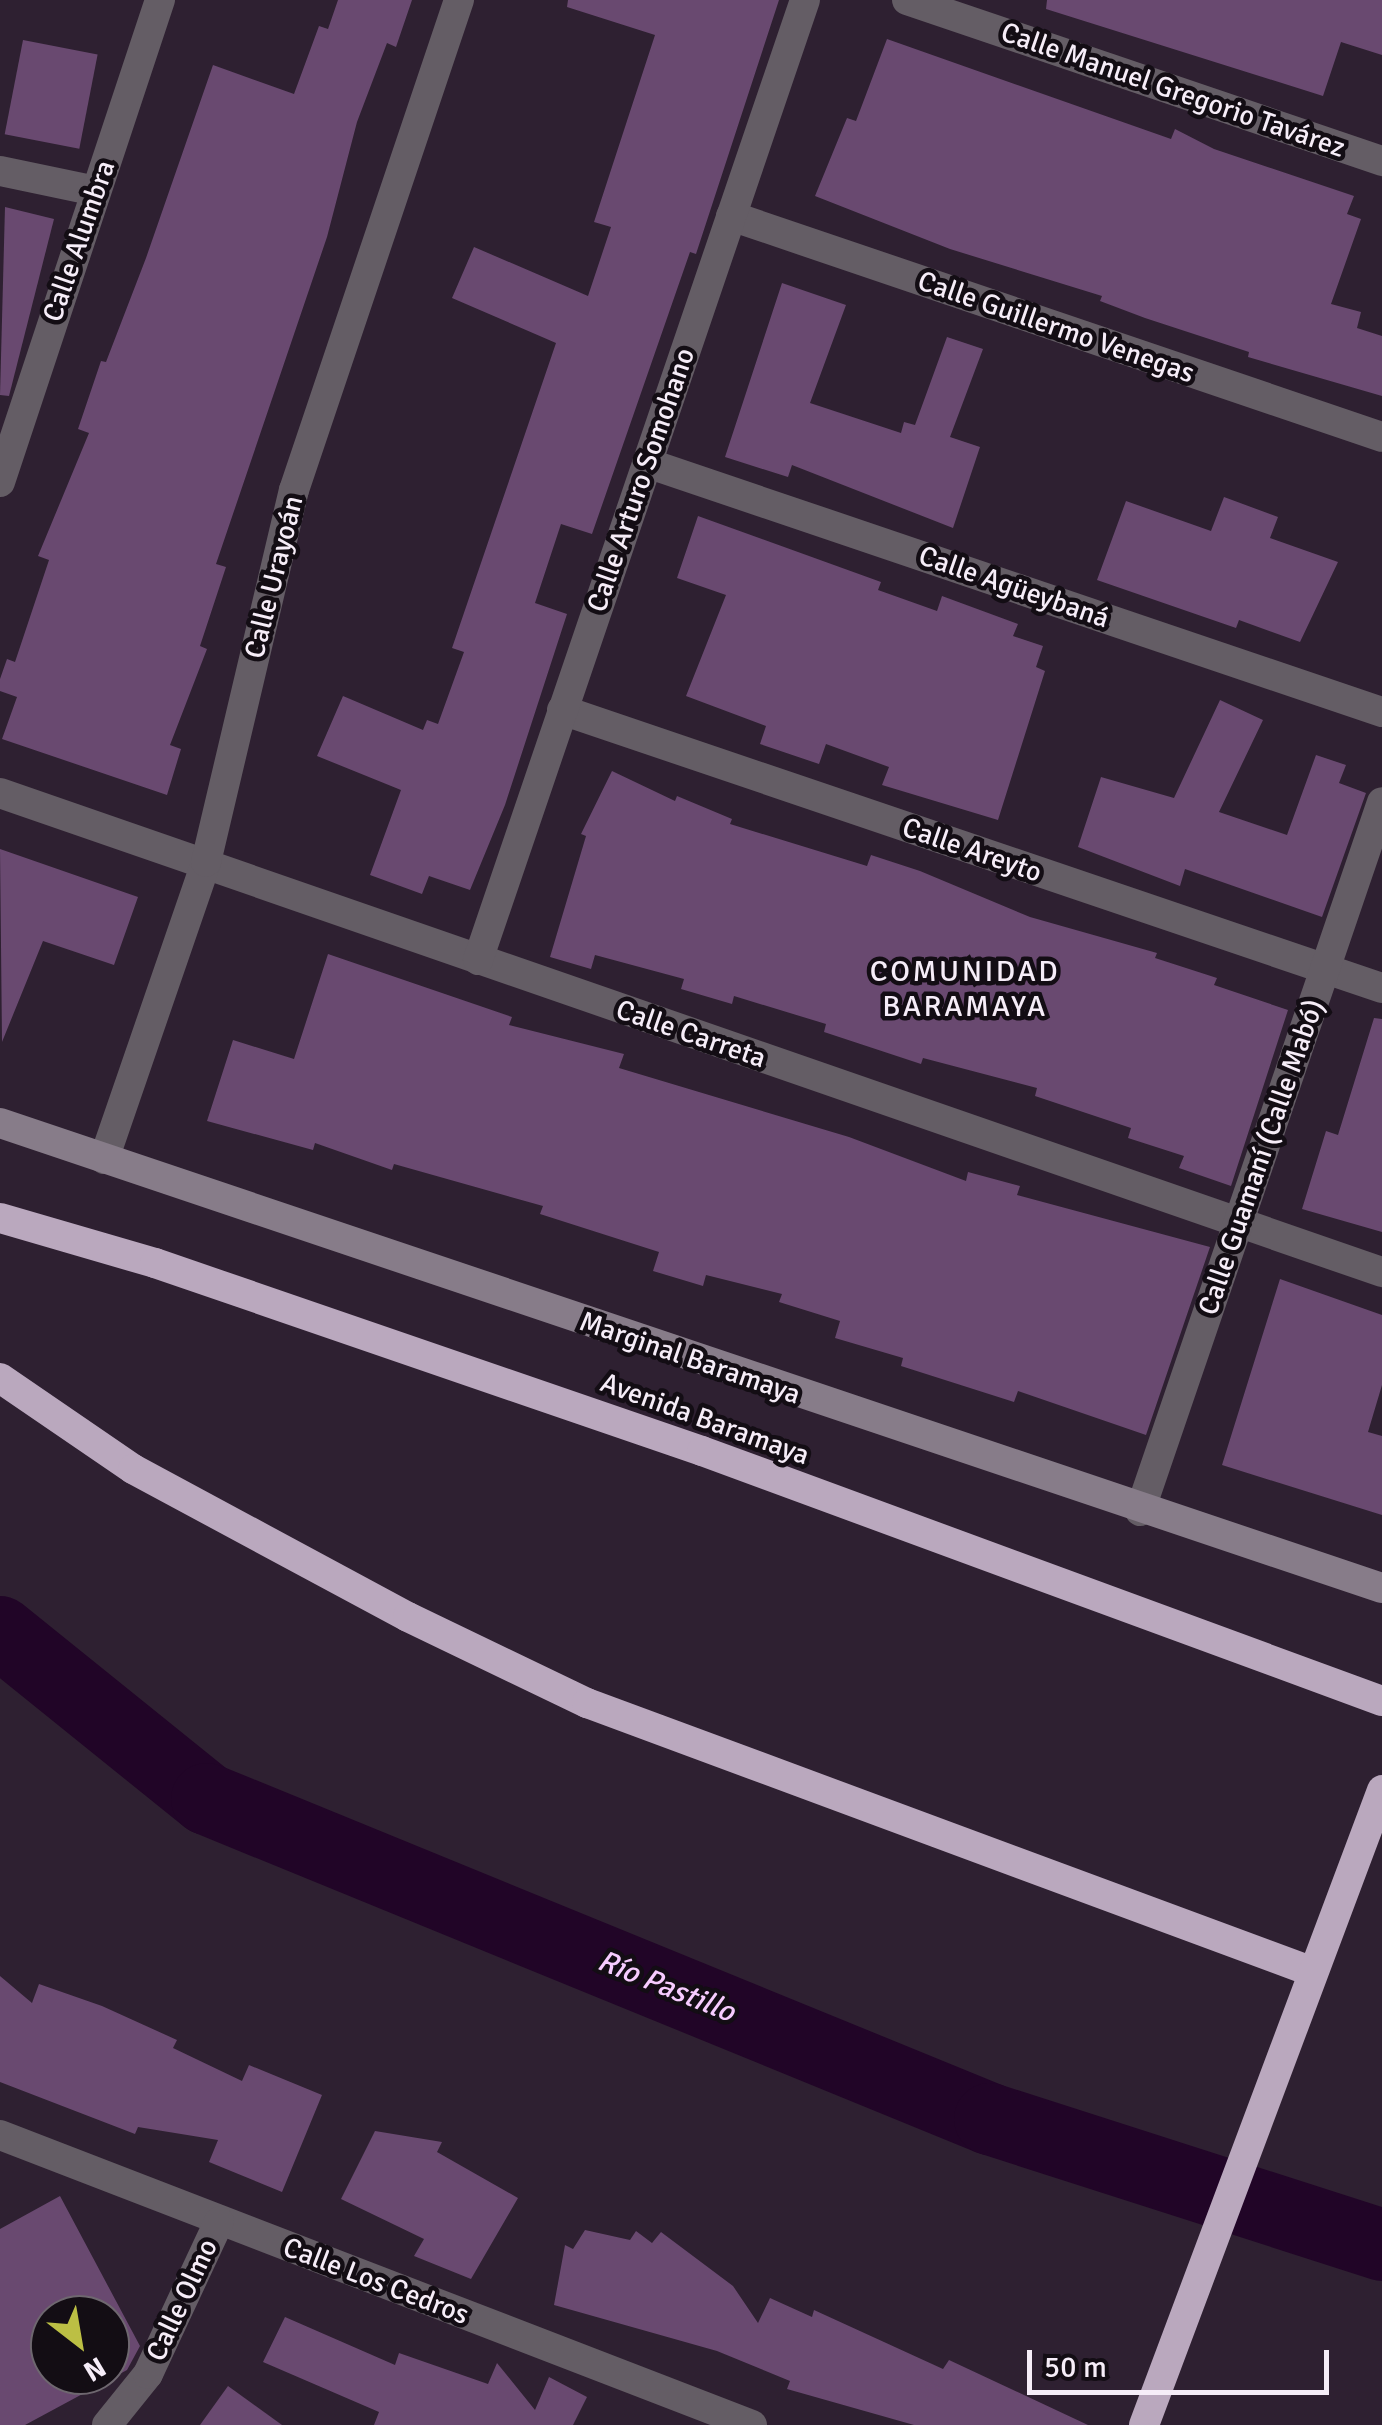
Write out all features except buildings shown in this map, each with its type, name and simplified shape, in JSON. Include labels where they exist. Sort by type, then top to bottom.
[{"type":"highway","name":"Avenida Baramaya","points":[[0,1218],[155,1263],[702,1451],[1382,1701]]},
{"type":"highway","points":[[0,1378],[133,1469],[408,1617],[587,1703],[1313,1972]]},
{"type":"highway","points":[[1144,2425],[1382,1790]]},
{"type":"street","name":"Calle Alumbra","points":[[2,466],[160,0]]},
{"type":"street","name":"Calle Urayoán","points":[[104,1159],[206,862],[294,490],[459,0]]},
{"type":"street","name":"Calle Arturo Somohano","points":[[478,960],[805,0]]},
{"type":"street","name":"Calle Manuel Gregorio Tavárez","points":[[908,0],[1382,161]]},
{"type":"street","points":[[0,171],[96,191]]},
{"type":"street","name":"Calle Guillermo Venegas","points":[[731,216],[1382,436]]},
{"type":"street","name":"Calle Agüeybaná","points":[[646,462],[1382,712]]},
{"type":"street","name":"Calle Areyto","points":[[562,710],[1382,988]]},
{"type":"street","name":"Calle Carreta","points":[[0,793],[1382,1272]]},
{"type":"street","name":"Calle Guamaní (Calle Mabó)","points":[[1140,1512],[1382,802]]},
{"type":"street","name":"Marginal Baramaya","points":[[0,1124],[1140,1512],[1382,1588]]},
{"type":"street","name":"Calle Los Cedros","points":[[0,2135],[752,2425]]},
{"type":"street","name":"Calle Olmo","points":[[107,2425],[148,2374],[218,2222]]},
{"type":"waterway","name":"Río Pastillo","points":[[0,1632],[207,1799],[990,2119],[1382,2245]]},
{"type":"district","name":"COMUNIDAD BARAMAYA","points":[[965,989]]}]
